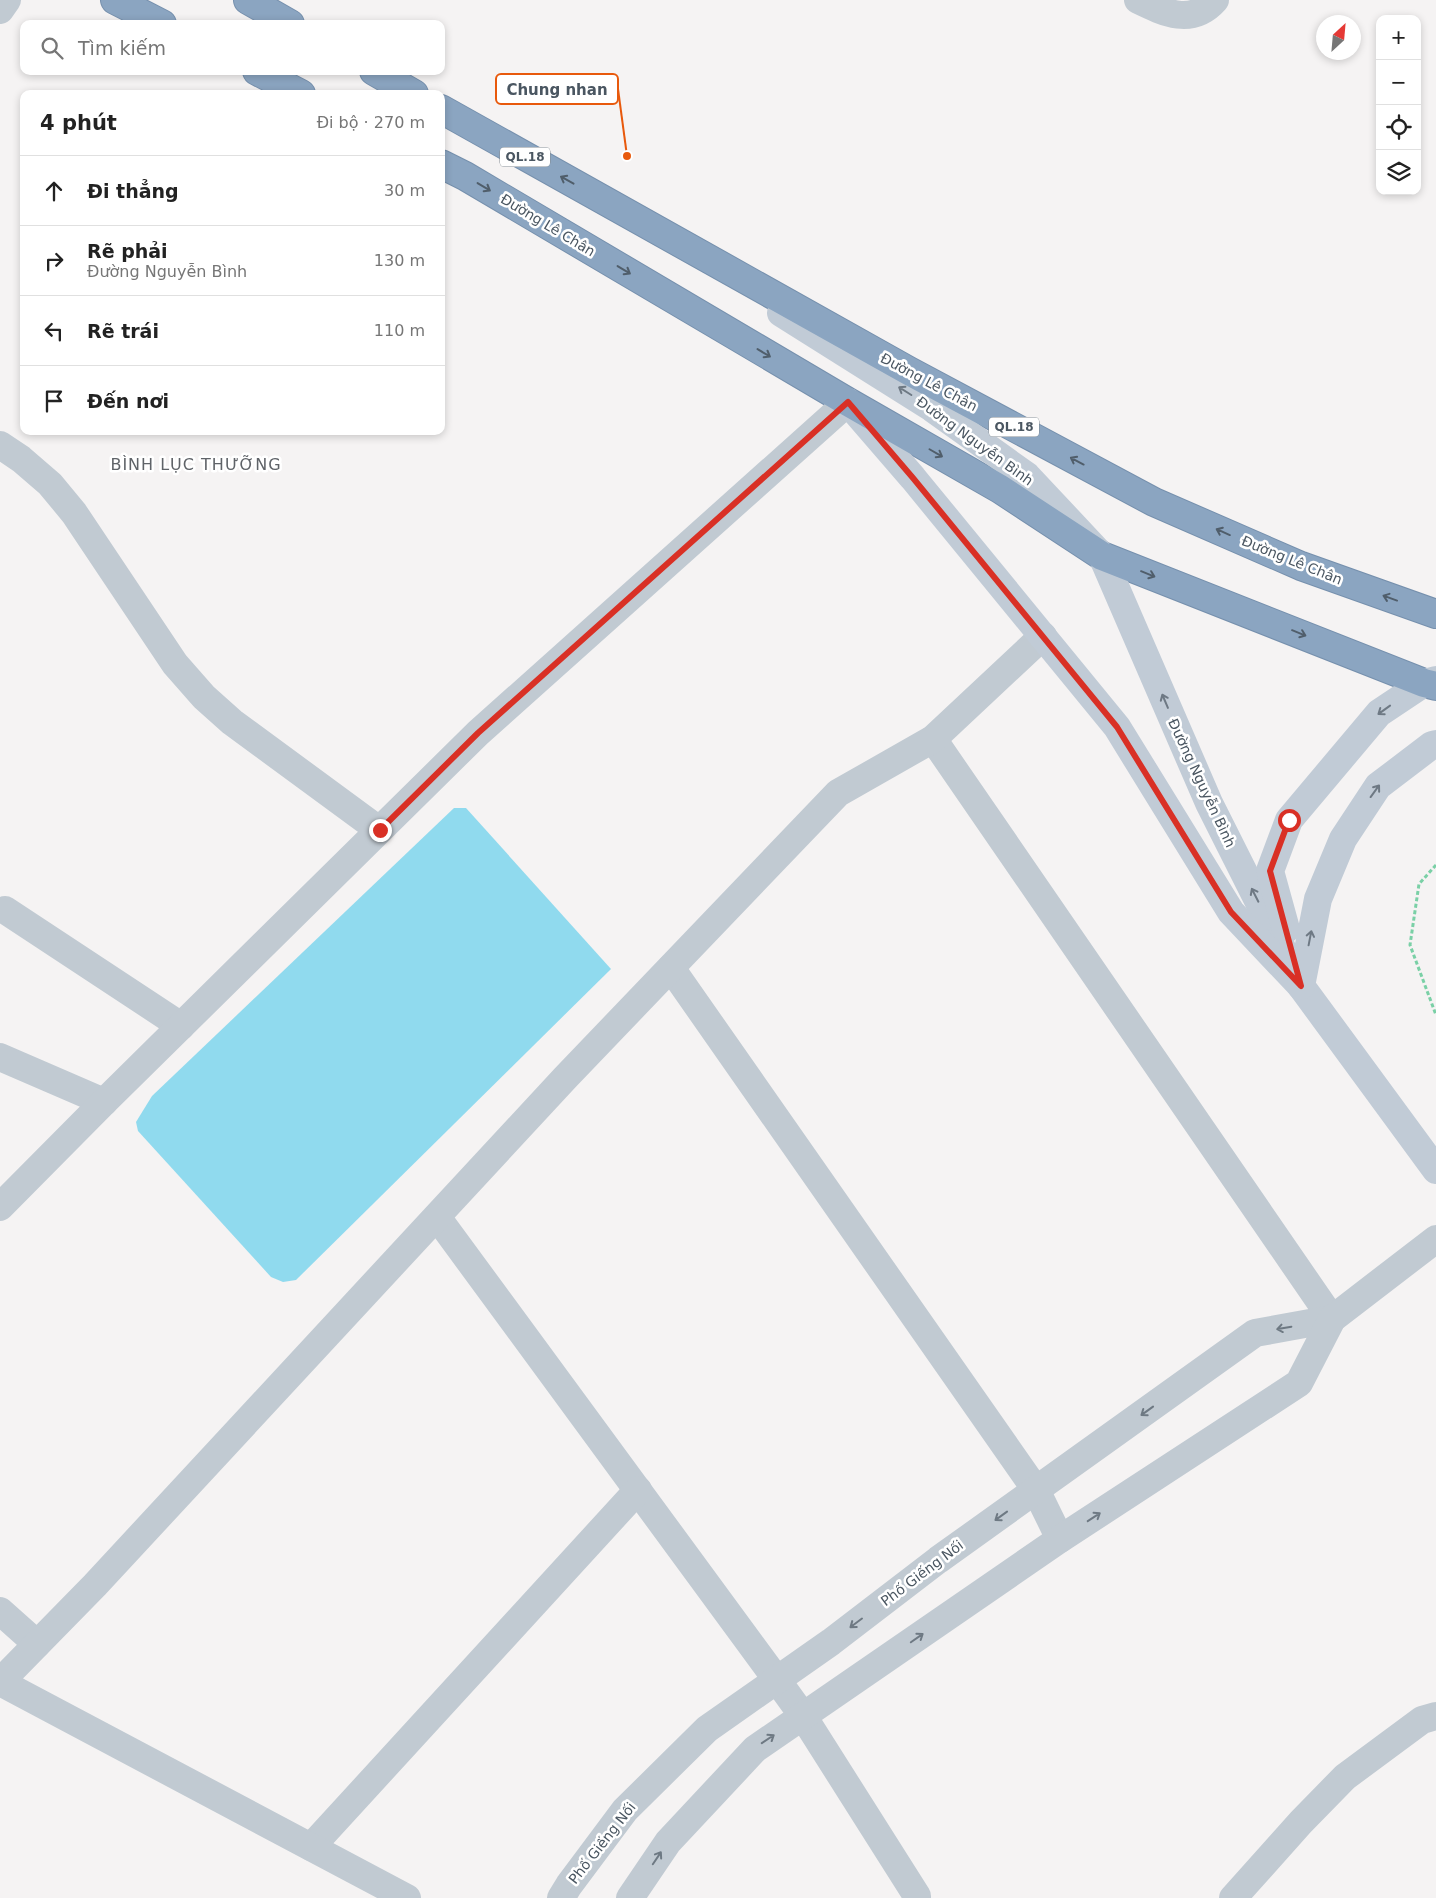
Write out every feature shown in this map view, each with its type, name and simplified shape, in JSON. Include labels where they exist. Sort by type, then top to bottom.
[{"type":"highway","points":[[115,0],[154,20]]},
{"type":"highway","points":[[248,0],[283,20]]},
{"type":"highway","points":[[265,75],[294,90]]},
{"type":"highway","points":[[381,75],[407,90]]},
{"type":"highway","name":"Đường Lê Chân","points":[[445,111],[908,371],[1154,502],[1301,566],[1436,614]]},
{"type":"highway","name":"Đường Lê Chân","points":[[445,166],[1000,489],[1102,556],[1432,683]]},
{"type":"main road","name":"Đường Nguyễn Bình","points":[[609,204],[932,408],[1027,476],[1102,556],[1209,803],[1301,986]]},
{"type":"main road","name":"Đường Nguyễn Bình","points":[[848,402],[1117,727],[1231,912],[1301,986],[1436,1170]]},
{"type":"main road","points":[[1301,986],[1270,871],[1289,820],[1379,713],[1432,683]]},
{"type":"main road","points":[[1301,986],[1318,899],[1343,839],[1378,786],[1432,745],[1436,744]]},
{"type":"street","points":[[0,10],[8,0]]},
{"type":"street","points":[[1138,0],[1162,12],[1188,16],[1206,10],[1215,0]]},
{"type":"street","points":[[0,1207],[478,733],[848,402]]},
{"type":"street","points":[[0,445],[21,459],[50,484],[74,513],[175,664],[204,697],[232,722],[380,830]]},
{"type":"street","points":[[407,1898],[0,1682],[95,1585],[565,1078],[838,793],[933,739],[1042,636]]},
{"type":"street","points":[[933,739],[1332,1319]]},
{"type":"street","points":[[5,910],[181,1026]]},
{"type":"street","points":[[671,968],[1036,1490],[1060,1539]]},
{"type":"street","points":[[0,1057],[104,1102]]},
{"type":"street","points":[[436,1216],[777,1680],[918,1896],[917,1898]]},
{"type":"street","name":"Phố Giếng Nối","points":[[630,1898],[668,1842],[754,1749],[1060,1539],[1299,1382],[1332,1319],[1436,1239]]},
{"type":"street","name":"Phố Giếng Nối","points":[[562,1898],[569,1885],[624,1810],[707,1730],[831,1642],[938,1560],[1254,1333],[1332,1319]]},
{"type":"street","points":[[311,1847],[638,1490]]},
{"type":"street","points":[[0,1611],[37,1644]]},
{"type":"street","points":[[1232,1898],[1345,1777],[1422,1720],[1436,1716]]},
{"type":"path","points":[[1436,865],[1418,884],[1410,945],[1436,1015]]},
{"type":"water","points":[[454,808],[466,808],[611,969],[296,1280],[283,1282],[271,1277],[138,1131],[136,1122],[152,1096]]},
{"type":"place","name":"Chung nhan","points":[[627,156]]},
{"type":"district","name":"BÌNH LỤC THƯỠNG","points":[[196,464]]},
{"type":"route","points":[[380,830],[478,733],[848,402],[913,478],[1117,727],[1231,912],[1301,986],[1270,871],[1289,820]]}]
